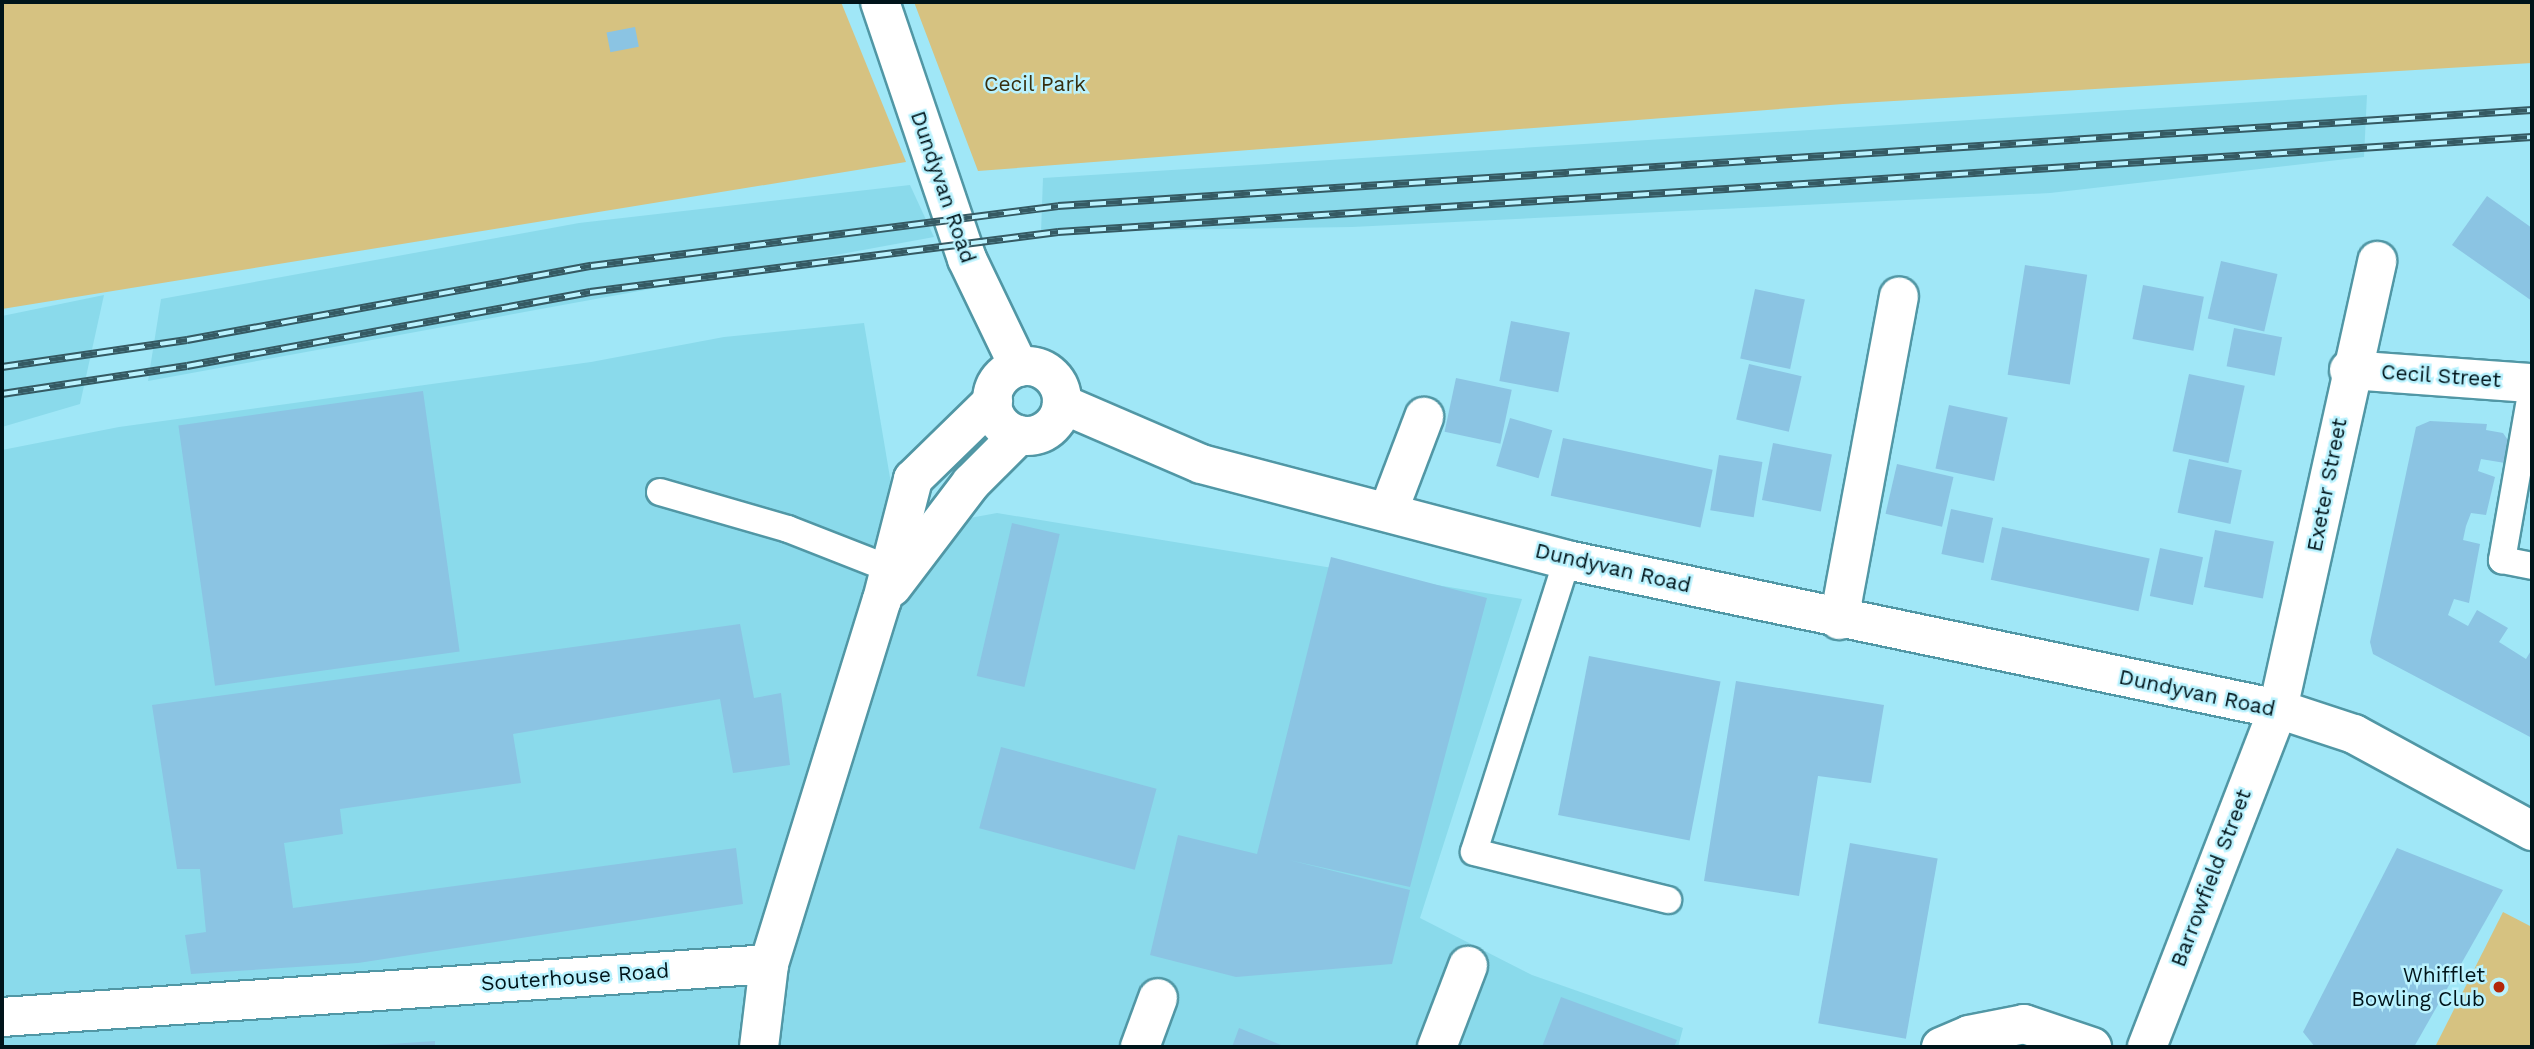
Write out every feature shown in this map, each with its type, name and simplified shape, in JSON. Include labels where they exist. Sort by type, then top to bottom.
[{"type":"street","name":"Dundyvan Road","points":[[880,2],[967,259],[1018,368]]},
{"type":"street","name":"Exeter Street","points":[[2278,709],[2325,509],[2350,370],[2377,261]]},
{"type":"street","points":[[1839,620],[1899,297]]},
{"type":"street","points":[[886,584],[971,483],[1019,435],[1043,432],[1060,415],[1062,404],[1056,382],[1048,373],[1018,368],[997,384],[993,401],[1000,423],[1019,435]]},
{"type":"street","name":"Cecil Street","points":[[2350,370],[2532,386]]},
{"type":"street","points":[[759,1047],[769,964],[886,584],[912,479],[993,401]]},
{"type":"street","name":"Dundyvan Road","points":[[1062,404],[1201,464],[1567,560],[1839,620],[2278,709],[2354,734],[2532,831]]},
{"type":"street","points":[[1388,512],[1424,417]]},
{"type":"street","name":"Barrowfield Street","points":[[2147,1047],[2278,709]]},
{"type":"street","name":"Souterhouse Road","points":[[2,1017],[769,964]]},
{"type":"street","points":[[1437,1047],[1468,965]]},
{"type":"street","points":[[1140,1047],[1158,998]]},
{"type":"street","points":[[1941,1047],[1969,1035],[2024,1024],[2092,1047]]},
{"type":"lane","points":[[2532,386],[2502,560],[2532,566]]},
{"type":"lane","points":[[660,492],[788,529],[886,584]]},
{"type":"lane","points":[[1567,560],[1474,852],[1668,901]]},
{"type":"shaded area","points":[[2367,95],[2364,157],[2050,193],[1352,227],[1041,232],[1043,178]]},
{"type":"shaded area","points":[[910,185],[934,237],[148,381],[161,299],[579,223]]},
{"type":"shaded area","points":[[104,295],[80,404],[2,427],[2,316]]},
{"type":"shaded area","points":[[864,323],[899,531],[997,513],[1522,599],[1420,918],[1532,975],[1683,1028],[1678,1047],[2,1047],[2,450],[119,427],[591,362],[724,337]]},
{"type":"green space","points":[[2,2],[841,2],[906,162],[2,309]]},
{"type":"green space","name":"Cecil Park","points":[[914,2],[2532,2],[2532,63],[1843,104],[978,171]]},
{"type":"green space","name":"Whifflet Bowling Club","points":[[2503,912],[2532,927],[2532,1047],[2435,1047]]},
{"type":"building","points":[[635,27],[639,47],[610,52],[607,33]]},
{"type":"building","points":[[2487,196],[2532,228],[2532,301],[2452,245]]},
{"type":"building","points":[[2221,261],[2278,274],[2264,332],[2208,318]]},
{"type":"building","points":[[2025,265],[2087,275],[2070,384],[2008,375]]},
{"type":"building","points":[[2143,285],[2204,297],[2193,351],[2133,339]]},
{"type":"building","points":[[1755,289],[1805,300],[1790,369],[1740,358]]},
{"type":"building","points":[[1511,321],[1570,332],[1558,392],[1499,381]]},
{"type":"building","points":[[2234,328],[2282,337],[2275,376],[2227,366]]},
{"type":"building","points":[[1749,364],[1802,376],[1789,432],[1736,420]]},
{"type":"building","points":[[2189,374],[2245,386],[2228,463],[2173,451]]},
{"type":"building","points":[[1456,378],[1512,390],[1500,444],[1445,432]]},
{"type":"building","points":[[423,391],[460,651],[215,686],[178,425]]},
{"type":"building","points":[[1949,405],[2008,417],[1994,481],[1935,469]]},
{"type":"building","points":[[1510,418],[1552,430],[1539,478],[1496,466]]},
{"type":"building","points":[[2430,421],[2487,424],[2486,430],[2503,433],[2510,443],[2505,463],[2481,459],[2478,471],[2495,477],[2486,515],[2471,513],[2463,540],[2480,544],[2469,603],[2454,599],[2448,615],[2468,626],[2477,610],[2508,628],[2499,642],[2526,659],[2532,649],[2532,738],[2373,654],[2370,642],[2416,427]]},
{"type":"building","points":[[1563,438],[1713,470],[1700,528],[1551,496]]},
{"type":"building","points":[[1773,443],[1832,454],[1821,511],[1762,500]]},
{"type":"building","points":[[1719,455],[1762,462],[1754,517],[1710,510]]},
{"type":"building","points":[[2189,459],[2242,470],[2230,524],[2178,513]]},
{"type":"building","points":[[1897,464],[1954,477],[1942,527],[1886,514]]},
{"type":"building","points":[[1951,509],[1993,518],[1983,563],[1941,554]]},
{"type":"building","points":[[1012,523],[1060,534],[1024,687],[977,676]]},
{"type":"building","points":[[2002,527],[2150,558],[2138,611],[1991,580]]},
{"type":"building","points":[[2215,530],[2274,541],[2263,598],[2204,587]]},
{"type":"building","points":[[2160,548],[2203,557],[2193,605],[2150,596]]},
{"type":"building","points":[[1331,557],[1487,598],[1410,887],[1289,860],[1410,890],[1392,964],[1236,977],[1150,955],[1178,835],[1257,854]]},
{"type":"building","points":[[740,624],[754,698],[781,693],[790,765],[733,773],[720,699],[513,734],[521,783],[340,809],[343,834],[284,843],[293,908],[736,848],[743,904],[358,963],[191,974],[185,935],[206,932],[200,869],[177,869],[152,705]]},
{"type":"building","points":[[1589,656],[1721,682],[1690,841],[1558,815]]},
{"type":"building","points":[[1736,681],[1884,705],[1871,783],[1818,776],[1799,896],[1704,881]]},
{"type":"building","points":[[1001,747],[1157,789],[1135,870],[979,828]]},
{"type":"building","points":[[1850,843],[1938,858],[1906,1039],[1818,1023]]},
{"type":"building","points":[[2397,848],[2503,890],[2414,1047],[2315,1047],[2303,1032]]},
{"type":"building","points":[[1561,997],[1677,1040],[1674,1047],[1542,1047]]},
{"type":"building","points":[[1239,1028],[1286,1047],[1232,1047]]},
{"type":"building","points":[[435,1041],[435,1047],[376,1047],[376,1045]]},
{"type":"railway","points":[[2,367],[187,340],[591,266],[1058,206],[2532,110]]},
{"type":"railway","points":[[2,394],[187,366],[590,292],[1058,232],[2532,137]]},
{"type":"place","name":"Whifflet Bowling Club","points":[[2499,987]]}]
